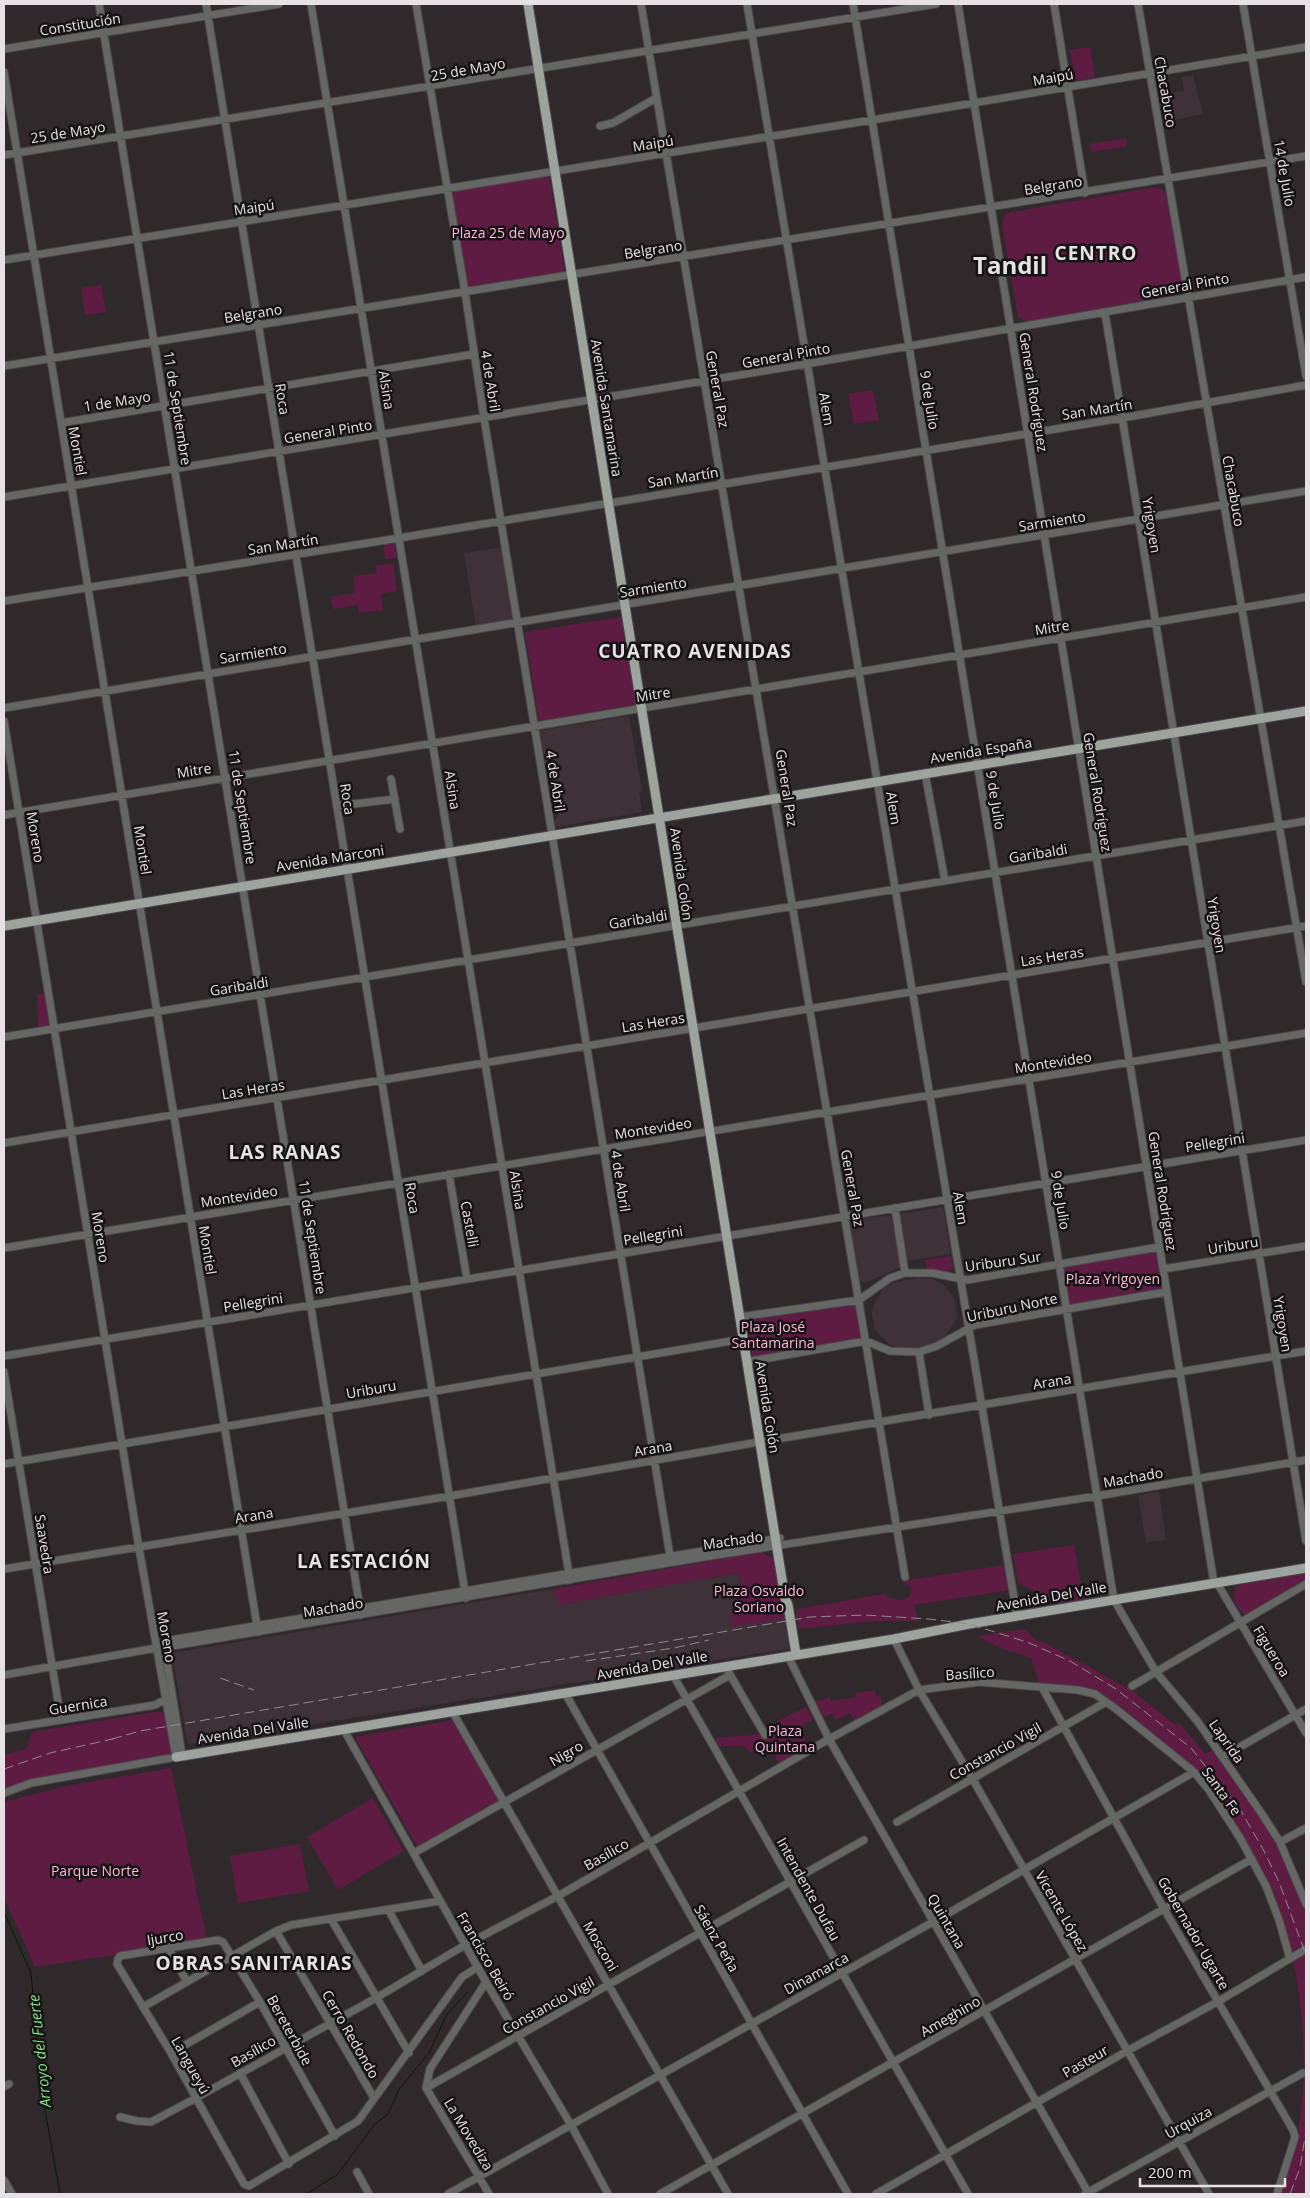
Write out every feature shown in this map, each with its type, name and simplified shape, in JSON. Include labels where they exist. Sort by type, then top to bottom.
[{"type":"main road","name":"Avenida Santamarina","points":[[528,4],[660,817]]},
{"type":"main road","name":"Avenida España","points":[[660,817],[1306,711]]},
{"type":"main road","name":"Avenida Marconi","points":[[4,926],[660,817]]},
{"type":"main road","name":"Avenida Colón","points":[[660,817],[741,1317],[751,1361],[785,1598],[788,1605],[792,1655]]},
{"type":"main road","name":"Avenida Colón","points":[[741,1317],[742,1339],[762,1442]]},
{"type":"main road","name":"Avenida Del Valle","points":[[179,1756],[673,1675],[728,1671],[792,1655],[1306,1568]]},
{"type":"street","name":"11 de Septiembre","points":[[99,4],[361,1611]]},
{"type":"street","name":"Roca","points":[[206,4],[465,1594]]},
{"type":"street","name":"Constitución","points":[[4,49],[279,4]]},
{"type":"street","name":"Alsina","points":[[311,4],[569,1577]]},
{"type":"street","name":"4 de Abril","points":[[416,4],[465,292],[517,622],[671,1559]]},
{"type":"street","name":"General Paz","points":[[641,4],[682,258],[776,798],[905,1578]]},
{"type":"street","name":"Alem","points":[[747,4],[967,1327],[1017,1616]]},
{"type":"street","name":"9 de Julio","points":[[853,4],[1114,1600]]},
{"type":"street","name":"25 de Mayo","points":[[4,155],[328,102],[431,88],[936,4]]},
{"type":"street","name":"General Rodríguez","points":[[958,4],[1179,1372],[1215,1583]]},
{"type":"street","points":[[1054,4],[1085,193]]},
{"type":"street","name":"Chacabuco","points":[[1138,4],[1306,982]]},
{"type":"street","name":"14 de Julio","points":[[1243,4],[1306,376]]},
{"type":"street","name":"Maipú","points":[[4,260],[666,154],[1306,47]]},
{"type":"street","name":"Montiel","points":[[4,72],[257,1629]]},
{"type":"street","points":[[600,126],[626,117],[656,98]]},
{"type":"street","name":"Belgrano","points":[[4,366],[1306,156]]},
{"type":"street","name":"General Pinto","points":[[4,497],[909,347],[1306,277]]},
{"type":"street","name":"Yrigoyen","points":[[1105,313],[1306,1541]]},
{"type":"street","name":"1 de Mayo","points":[[61,423],[474,354]]},
{"type":"street","name":"San Martín","points":[[4,601],[399,538],[1122,418],[1306,385]]},
{"type":"street","name":"Sarmiento","points":[[4,708],[1306,491]]},
{"type":"street","name":"Mitre","points":[[4,815],[1306,597]]},
{"type":"street","name":"Moreno","points":[[4,721],[166,1710],[179,1756]]},
{"type":"street","points":[[925,774],[945,881]]},
{"type":"street","points":[[391,779],[400,829]]},
{"type":"street","points":[[337,806],[395,799]]},
{"type":"street","name":"Garibaldi","points":[[4,1037],[1306,821]]},
{"type":"street","name":"Las Heras","points":[[4,1143],[1306,926]]},
{"type":"street","name":"Montevideo","points":[[4,1248],[1306,1033]]},
{"type":"street","name":"Pellegrini","points":[[4,1356],[1306,1140]]},
{"type":"street","name":"Castelli","points":[[449,1174],[467,1279]]},
{"type":"street","points":[[894,1208],[906,1273]]},
{"type":"street","name":"Uriburu","points":[[1163,1269],[1306,1246]]},
{"type":"street","name":"Uriburu Sur","points":[[741,1317],[860,1300],[890,1278],[906,1273],[932,1274],[960,1280],[1159,1247]]},
{"type":"street","name":"Uriburu Norte","points":[[866,1341],[890,1351],[919,1352],[937,1346],[967,1327],[1166,1292]]},
{"type":"street","name":"Uriburu","points":[[4,1464],[742,1339]]},
{"type":"street","points":[[751,1361],[866,1341]]},
{"type":"street","name":"Arana","points":[[4,1569],[450,1496],[1306,1351]]},
{"type":"street","points":[[919,1352],[929,1415]]},
{"type":"street","name":"Saavedra","points":[[4,1372],[61,1720]]},
{"type":"street","name":"Machado","points":[[4,1674],[156,1648],[171,1640],[257,1629],[778,1542],[896,1527],[1097,1496],[1306,1460]]},
{"type":"street","name":"Figueroa","points":[[1215,1583],[1306,1732]]},
{"type":"street","points":[[1132,1686],[1306,1584]]},
{"type":"street","name":"Laprida","points":[[1114,1600],[1156,1672],[1193,1715],[1224,1756],[1280,1842],[1306,1904]]},
{"type":"street","name":"Vicente López","points":[[894,1639],[919,1690],[972,1778],[1209,2194]]},
{"type":"street","name":"Moreno","points":[[164,1644],[179,1756]]},
{"type":"street","name":"Quintana","points":[[792,1655],[829,1739],[1087,2194]]},
{"type":"street","points":[[728,1671],[765,1736]]},
{"type":"street","name":"Nigro","points":[[414,1853],[688,1700],[728,1671]]},
{"type":"street","name":"Intendente Dufau","points":[[673,1675],[968,2194]]},
{"type":"street","name":"Basílico","points":[[120,2117],[151,2122],[196,2098],[376,1998],[465,1945],[558,1896],[739,1790],[919,1690],[979,1682],[1043,1689]]},
{"type":"street","name":"Santa Fe","points":[[1043,1689],[1078,1690],[1095,1694],[1194,1772],[1209,1790],[1252,1859],[1266,1886],[1279,1920],[1290,1959]]},
{"type":"street","name":"Gobernador Ugarte","points":[[1043,1689],[1164,1909],[1293,2130],[1295,2137],[1277,2194]]},
{"type":"street","name":"Sáenz Peña","points":[[565,1693],[596,1751],[848,2194]]},
{"type":"street","name":"Guernica","points":[[4,1729],[155,1705],[173,1700]]},
{"type":"street","name":"Constancio Vigil","points":[[897,1822],[1106,1702]]},
{"type":"street","points":[[155,1705],[166,1710]]},
{"type":"street","points":[[1224,1756],[1306,1710]]},
{"type":"street","name":"Mosconi","points":[[452,1711],[728,2194]]},
{"type":"street","name":"Francisco Beiró","points":[[344,1730],[440,1902],[519,2035],[608,2194]]},
{"type":"street","name":"Avenida Del Valle","points":[[4,1793],[40,1781],[179,1756]]},
{"type":"street","name":"Dinamarca","points":[[448,2194],[933,1922],[1023,1868],[1194,1772]]},
{"type":"street","points":[[1280,1842],[1306,1828]]},
{"type":"street","name":"Constancio Vigil","points":[[426,2088],[790,1880],[864,1840]]},
{"type":"street","name":"Ameghino","points":[[660,2194],[1252,1859]]},
{"type":"street","points":[[143,2007],[276,1931],[291,1925],[440,1902]]},
{"type":"street","points":[[388,1911],[422,1970]]},
{"type":"street","points":[[331,1920],[409,2052]]},
{"type":"street","name":"Cerro Redondo","points":[[276,1931],[374,2098]]},
{"type":"street","name":"Bereterbide","points":[[218,1940],[223,1942],[260,2002],[335,2136]]},
{"type":"street","name":"Ijurco","points":[[118,1959],[120,1956],[218,1940]]},
{"type":"street","points":[[169,1949],[187,1982]]},
{"type":"street","name":"Pasteur","points":[[876,2194],[1127,2051],[1219,2001],[1306,1949]]},
{"type":"street","name":"Langueyú","points":[[118,1959],[118,1964],[172,2053],[244,2184],[254,2185],[289,2164]]},
{"type":"street","points":[[240,2073],[289,2164],[358,2121],[462,1977],[478,1966]]},
{"type":"street","points":[[426,2088],[430,2069],[486,1982]]},
{"type":"street","points":[[172,2053],[260,2002]]},
{"type":"street","name":"Urquiza","points":[[1087,2194],[1304,2073]]},
{"type":"street","name":"La Movediza","points":[[426,2088],[490,2194]]},
{"type":"street","points":[[357,2172],[369,2194]]},
{"type":"street","points":[[4,2180],[12,2194]]},
{"type":"shaded area","points":[[1193,75],[1203,114],[1164,122],[1159,95],[1184,91],[1182,77]]},
{"type":"shaded area","points":[[502,547],[514,621],[476,627],[464,553]]},
{"type":"shaded area","points":[[629,716],[642,791],[639,792],[642,812],[556,827],[555,821],[558,816],[554,785],[548,781],[539,731]]},
{"type":"shaded area","points":[[943,1207],[951,1254],[908,1261],[900,1214]]},
{"type":"shaded area","points":[[891,1216],[901,1267],[865,1283],[859,1280],[849,1219]]},
{"type":"shaded area","points":[[918,1278],[932,1279],[945,1286],[955,1299],[957,1318],[943,1339],[931,1346],[918,1349],[901,1348],[891,1345],[875,1329],[872,1314],[873,1307],[883,1289],[893,1283]]},
{"type":"shaded area","points":[[1159,1492],[1166,1540],[1146,1543],[1138,1495]]},
{"type":"shaded area","points":[[737,1573],[741,1581],[736,1591],[786,1619],[792,1648],[190,1744],[187,1742],[172,1653],[553,1589],[560,1605]]},
{"type":"green space","points":[[1090,47],[1095,77],[1076,81],[1070,50]]},
{"type":"green space","points":[[1126,138],[1127,146],[1091,152],[1090,144]]},
{"type":"green space","name":"Plaza 25 de Mayo","points":[[549,176],[565,273],[467,289],[451,191]]},
{"type":"green space","points":[[1155,187],[1160,188],[1167,195],[1184,285],[1182,292],[1175,295],[1028,322],[1018,317],[1002,225],[1004,215],[1011,212]]},
{"type":"green space","points":[[101,285],[106,312],[85,315],[81,288]]},
{"type":"green space","points":[[872,390],[879,420],[854,424],[848,394]]},
{"type":"green space","points":[[394,542],[397,558],[385,559],[383,544]]},
{"type":"green space","points":[[393,563],[397,591],[381,594],[383,610],[359,613],[357,605],[333,609],[331,597],[355,593],[353,576],[377,573],[376,566]]},
{"type":"green space","points":[[621,617],[636,704],[539,721],[525,632]]},
{"type":"green space","points":[[46,994],[50,1027],[38,1029],[37,995]]},
{"type":"green space","name":"Plaza Yrigoyen","points":[[1156,1250],[1163,1290],[1069,1306],[1062,1266]]},
{"type":"green space","points":[[951,1256],[953,1268],[946,1273],[927,1269],[925,1260]]},
{"type":"green space","name":"Plaza José Santamarina","points":[[857,1302],[863,1338],[753,1358],[746,1319]]},
{"type":"green space","points":[[1074,1545],[1084,1600],[1060,1603],[1018,1583],[1013,1554]]},
{"type":"green space","name":"Plaza Osvaldo Soriano","points":[[762,1552],[775,1560],[786,1619],[730,1627],[736,1591],[741,1581],[737,1573],[559,1605],[553,1589]]},
{"type":"green space","points":[[1005,1565],[1010,1590],[914,1605],[918,1621],[875,1621],[799,1629],[796,1612],[798,1609],[883,1594],[902,1600],[912,1593],[911,1587],[902,1581]]},
{"type":"green space","points":[[1306,1573],[1306,1581],[1250,1614],[1243,1614],[1234,1602],[1235,1588],[1244,1583]]},
{"type":"green space","points":[[1025,1629],[1036,1640],[1044,1642],[1134,1692],[1175,1725],[1178,1723],[1182,1726],[1205,1754],[1214,1750],[1275,1838],[1306,1911],[1306,1946],[1295,1952],[1290,1949],[1269,1888],[1210,1788],[1097,1692],[1040,1685],[1031,1658],[1000,1648],[977,1636]]},
{"type":"green space","points":[[875,1690],[876,1696],[880,1695],[882,1706],[855,1721],[850,1713],[836,1720],[832,1713],[824,1717],[815,1702],[830,1697],[831,1701],[856,1697],[856,1693]]},
{"type":"green space","name":"Plaza Quintana","points":[[806,1706],[813,1720],[799,1728],[809,1746],[779,1763],[768,1743],[749,1753],[745,1746],[719,1746],[713,1738],[762,1734],[761,1731]]},
{"type":"green space","points":[[161,1712],[166,1716],[173,1756],[34,1780],[4,1790],[4,1755],[26,1749],[32,1732]]},
{"type":"green space","points":[[453,1720],[499,1800],[417,1846],[355,1737]]},
{"type":"green space","name":"Parque Norte","points":[[171,1768],[207,1941],[35,1967],[4,1898],[4,1802],[66,1786]]},
{"type":"green space","points":[[373,1798],[404,1851],[338,1890],[307,1837]]},
{"type":"green space","points":[[300,1844],[309,1891],[238,1903],[230,1856]]},
{"type":"green space","points":[[1306,1952],[1306,2194],[1279,2194],[1300,2120],[1304,2060],[1300,1999],[1293,1960]]},
{"type":"waterway","name":"Arroyo del Fuerte","points":[[4,1912],[31,1973],[42,2093],[60,2194]]},
{"type":"waterway","points":[[306,2194],[337,2175],[374,2125],[388,2114],[399,2089],[429,2053],[447,2014],[468,1992]]},
{"type":"railway","points":[[112,1739],[140,1731],[810,1617],[865,1615],[929,1619],[969,1624],[1027,1642],[1070,1661],[1116,1689],[1191,1748],[1241,1811],[1264,1851],[1279,1882],[1306,1955]]},
{"type":"railway","points":[[586,1661],[674,1648],[709,1640]]},
{"type":"railway","points":[[220,1678],[254,1690]]},
{"type":"railway","points":[[4,1769],[50,1753],[117,1738]]},
{"type":"railway","points":[[1290,2194],[1300,2168],[1306,2131]]},
{"type":"district","name":"CENTRO","points":[[1096,253]]},
{"type":"district","name":"Tandil","points":[[1010,264]]},
{"type":"district","name":"CUATRO AVENIDAS","points":[[695,651]]},
{"type":"district","name":"LAS RANAS","points":[[285,1152]]},
{"type":"district","name":"LA ESTACIÓN","points":[[364,1561]]},
{"type":"district","name":"OBRAS SANITARIAS","points":[[254,1963]]}]
